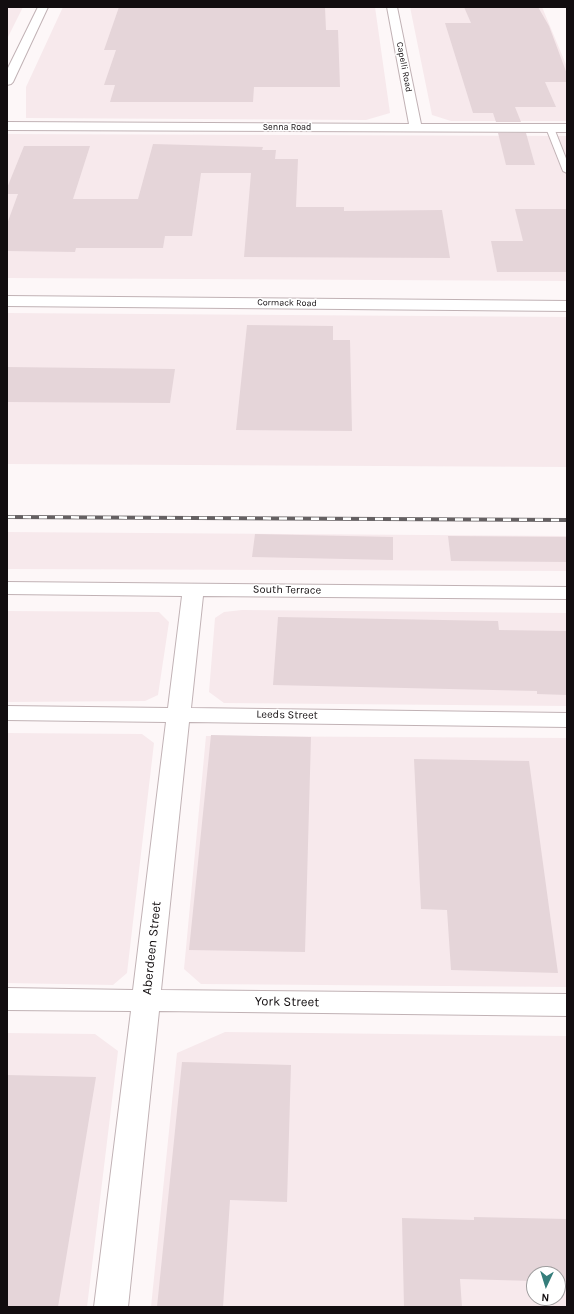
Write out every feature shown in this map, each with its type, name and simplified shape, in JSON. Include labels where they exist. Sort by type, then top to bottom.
[{"type":"street","points":[[7,82],[43,7]]},
{"type":"street","name":"Capelli Road","points":[[392,7],[416,127]]},
{"type":"street","name":"Senna Road","points":[[7,126],[567,128]]},
{"type":"street","name":"Cormack Road","points":[[7,288],[499,298],[567,306]]},
{"type":"street","name":"Cormack Road","points":[[7,301],[499,298],[567,292]]},
{"type":"street","name":"South Terrace","points":[[7,588],[567,593]]},
{"type":"street","name":"Aberdeen Street","points":[[111,1307],[192,590]]},
{"type":"street","name":"Leeds Street","points":[[7,712],[567,720]]},
{"type":"street","name":"York Street","points":[[7,999],[567,1005]]},
{"type":"lane","points":[[550,128],[567,171]]},
{"type":"shaded area","points":[[7,7],[23,7],[7,39]]},
{"type":"shaded area","points":[[63,7],[375,7],[390,113],[366,120],[26,118],[26,87]]},
{"type":"shaded area","points":[[410,7],[542,7],[567,67],[567,121],[451,121],[432,115]]},
{"type":"shaded area","points":[[7,134],[567,136],[567,281],[7,278]]},
{"type":"shaded area","points":[[7,313],[567,317],[567,467],[7,464]]},
{"type":"shaded area","points":[[7,532],[567,536],[567,571],[7,569]]},
{"type":"shaded area","points":[[242,610],[567,613],[567,706],[224,703],[209,692],[215,618],[224,612]]},
{"type":"shaded area","points":[[7,611],[159,612],[169,622],[158,695],[145,701],[7,702]]},
{"type":"shaded area","points":[[7,733],[142,734],[154,743],[127,973],[113,985],[7,983]]},
{"type":"shaded area","points":[[206,736],[567,738],[567,987],[201,984],[184,969]]},
{"type":"shaded area","points":[[225,1032],[567,1036],[567,1307],[151,1307],[177,1053]]},
{"type":"shaded area","points":[[7,1033],[95,1034],[118,1051],[87,1307],[7,1307]]},
{"type":"building","points":[[119,7],[325,7],[326,30],[338,30],[340,87],[254,87],[253,102],[110,102],[115,85],[104,85],[116,50],[104,50]]},
{"type":"building","points":[[464,7],[538,7],[549,26],[567,74],[567,82],[545,82],[556,107],[515,107],[521,122],[496,122],[493,113],[473,113],[445,23],[471,23]]},
{"type":"building","points":[[498,133],[526,133],[535,165],[506,165]]},
{"type":"building","points":[[153,144],[263,147],[262,150],[276,150],[275,159],[298,159],[296,207],[344,207],[344,211],[442,210],[450,258],[244,257],[251,173],[201,173],[192,236],[165,236],[163,248],[76,248],[75,252],[7,251],[7,224],[18,194],[7,194],[7,188],[24,146],[90,146],[73,199],[138,199]]},
{"type":"building","points":[[515,209],[567,209],[567,272],[497,272],[491,241],[523,241]]},
{"type":"building","points":[[247,325],[333,326],[333,340],[350,340],[352,431],[236,430]]},
{"type":"building","points":[[7,367],[175,369],[170,403],[7,402]]},
{"type":"building","points":[[255,534],[393,537],[393,560],[252,557]]},
{"type":"building","points":[[448,536],[567,537],[567,562],[451,561]]},
{"type":"building","points":[[278,617],[498,621],[499,630],[566,631],[567,695],[537,694],[537,691],[273,685]]},
{"type":"building","points":[[211,735],[311,737],[305,952],[189,950]]},
{"type":"building","points":[[414,759],[529,761],[558,973],[451,970],[447,910],[421,909]]},
{"type":"building","points":[[182,1062],[291,1065],[287,1202],[230,1200],[223,1307],[157,1307]]},
{"type":"building","points":[[7,1075],[96,1077],[58,1307],[7,1307]]},
{"type":"building","points":[[474,1217],[567,1219],[567,1282],[566,1266],[526,1266],[526,1281],[460,1279],[462,1307],[404,1307],[402,1218],[474,1220]]},
{"type":"railway","points":[[7,517],[567,520]]}]
